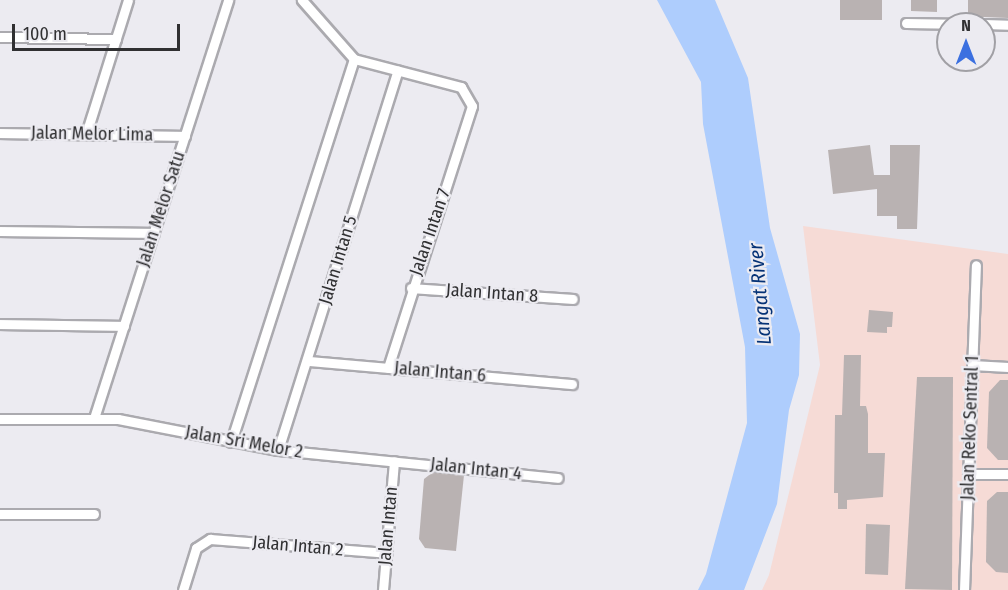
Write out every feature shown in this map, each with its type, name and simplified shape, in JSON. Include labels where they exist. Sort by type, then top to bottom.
[{"type":"street","points":[[86,134],[128,0]]},
{"type":"street","name":"Jalan Melor Satu","points":[[94,418],[228,0]]},
{"type":"street","points":[[302,0],[354,59],[398,70]]},
{"type":"street","points":[[906,23],[936,23]]},
{"type":"street","points":[[0,37],[116,39]]},
{"type":"street","points":[[231,442],[354,59]]},
{"type":"street","name":"Jalan Intan 7","points":[[388,368],[411,288],[472,106],[470,97],[461,87],[398,70]]},
{"type":"street","name":"Jalan Intan 5","points":[[278,450],[308,361],[398,70]]},
{"type":"street","name":"Jalan Melor Lima","points":[[0,133],[185,136]]},
{"type":"street","points":[[0,231],[154,233]]},
{"type":"street","name":"Jalan Reko Sentral 1","points":[[964,590],[976,265]]},
{"type":"street","name":"Jalan Intan 8","points":[[411,288],[573,299]]},
{"type":"street","points":[[0,324],[124,326]]},
{"type":"street","name":"Jalan Intan 6","points":[[308,361],[572,384]]},
{"type":"street","points":[[972,365],[1008,367]]},
{"type":"street","name":"Jalan Sri Melor 2","points":[[0,419],[94,418],[141,422],[278,450],[394,461]]},
{"type":"street","name":"Jalan Intan 4","points":[[394,461],[558,478]]},
{"type":"street","name":"Jalan Intan","points":[[383,590],[394,461]]},
{"type":"street","points":[[968,474],[1008,474]]},
{"type":"street","points":[[0,514],[94,514]]},
{"type":"street","name":"Jalan Intan 2","points":[[183,590],[196,548],[210,539],[386,553]]},
{"type":"shaded area","points":[[803,226],[1008,254],[1008,590],[762,590],[769,575],[820,365]]},
{"type":"water","name":"Langat River","points":[[657,0],[715,0],[748,78],[770,228],[800,334],[799,375],[789,410],[777,504],[744,590],[698,590],[706,574],[747,423],[745,347],[703,124],[701,82]]},
{"type":"building","points":[[840,0],[882,0],[882,20],[840,20]]},
{"type":"building","points":[[911,0],[937,0],[937,12],[911,11]]},
{"type":"building","points":[[968,0],[1008,0],[1008,18],[996,18],[996,12],[968,12]]},
{"type":"building","points":[[870,145],[874,175],[890,175],[890,145],[920,145],[917,229],[897,229],[897,216],[877,216],[877,189],[833,194],[828,150]]},
{"type":"building","points":[[869,310],[893,312],[892,327],[887,327],[887,333],[867,332]]},
{"type":"building","points":[[844,355],[861,355],[860,406],[866,406],[868,414],[868,453],[885,453],[883,497],[847,500],[847,509],[838,509],[838,493],[834,493],[835,415],[842,415]]},
{"type":"building","points":[[917,377],[953,377],[952,590],[905,589]]},
{"type":"building","points":[[1000,380],[1008,380],[1008,460],[998,460],[987,448],[989,392]]},
{"type":"building","points":[[433,472],[464,475],[456,551],[425,548],[419,539],[424,479]]},
{"type":"building","points":[[997,492],[1008,492],[1008,573],[996,572],[986,562],[987,501]]},
{"type":"building","points":[[866,524],[890,525],[888,575],[865,574]]}]
